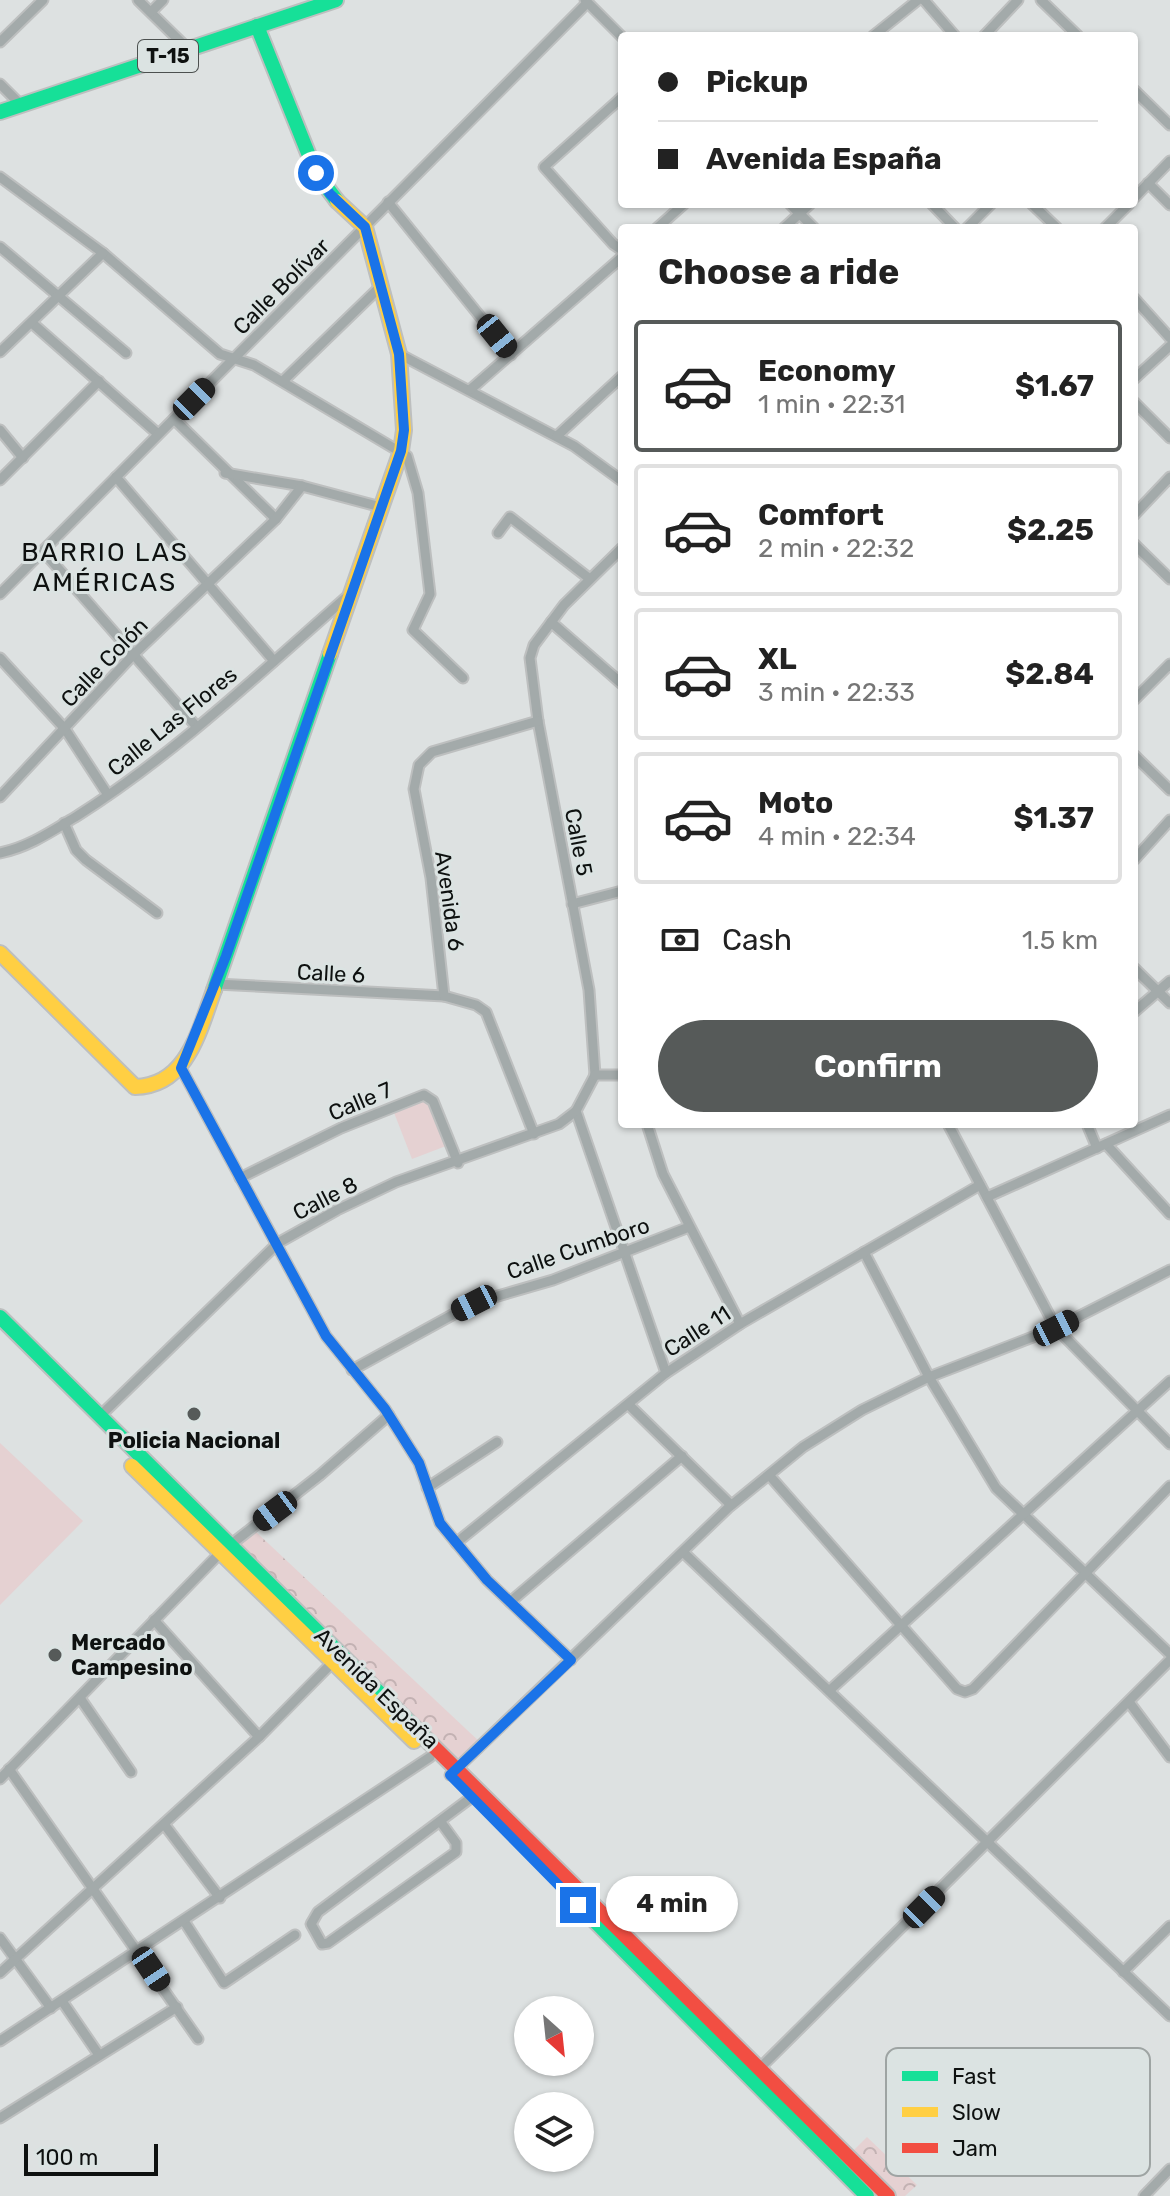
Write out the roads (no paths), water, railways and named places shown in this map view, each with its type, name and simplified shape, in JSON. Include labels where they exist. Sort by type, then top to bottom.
[{"type":"main road","name":"T-15","points":[[0,112],[336,0]]},
{"type":"main road","points":[[0,953],[135,1087],[149,1089],[181,1068],[216,984],[401,451],[404,430],[399,354],[365,227],[322,184],[257,26]]},
{"type":"main road","name":"Avenida España","points":[[0,1317],[430,1757],[454,1771],[472,1797],[867,2196]]},
{"type":"main road","name":"Avenida España","points":[[0,1333],[226,1549]]},
{"type":"main road","name":"Avenida España","points":[[336,1659],[888,2196]]},
{"type":"street","points":[[0,42],[43,0]]},
{"type":"street","points":[[138,0],[188,49]]},
{"type":"street","points":[[151,12],[163,0]]},
{"type":"street","points":[[878,32],[921,0],[951,32]]},
{"type":"street","points":[[988,32],[1018,0]]},
{"type":"street","points":[[1041,0],[1074,32]]},
{"type":"street","points":[[586,1],[618,33]]},
{"type":"street","name":"Calle Bolívar","points":[[0,594],[586,1]]},
{"type":"street","points":[[0,84],[21,105]]},
{"type":"street","points":[[1138,94],[1170,125]]},
{"type":"street","points":[[618,101],[544,167],[618,247]]},
{"type":"street","points":[[1138,194],[1170,161]]},
{"type":"street","points":[[0,177],[103,253],[220,354],[254,365],[401,451],[414,474],[430,594],[413,630],[463,678]]},
{"type":"street","points":[[1148,183],[1170,205]]},
{"type":"street","points":[[388,202],[511,355]]},
{"type":"street","points":[[662,224],[680,208]]},
{"type":"street","points":[[794,208],[810,224]]},
{"type":"street","points":[[788,224],[805,208]]},
{"type":"street","points":[[936,208],[951,224]]},
{"type":"street","points":[[971,224],[987,208]]},
{"type":"street","points":[[1036,208],[1053,224]]},
{"type":"street","points":[[1115,208],[1120,213]]},
{"type":"street","points":[[1109,224],[1125,208]]},
{"type":"street","points":[[0,247],[126,353]]},
{"type":"street","points":[[0,352],[103,253]]},
{"type":"street","points":[[471,389],[618,261]]},
{"type":"street","points":[[283,381],[381,286]]},
{"type":"street","points":[[1138,302],[1170,338]]},
{"type":"street","points":[[32,323],[158,434]]},
{"type":"street","points":[[1138,375],[1170,346]]},
{"type":"street","points":[[399,354],[557,436],[618,478]]},
{"type":"street","points":[[557,436],[618,380]]},
{"type":"street","points":[[0,480],[99,381]]},
{"type":"street","points":[[1138,406],[1170,438]]},
{"type":"street","points":[[174,419],[225,473],[276,519]]},
{"type":"street","points":[[0,430],[23,458]]},
{"type":"street","points":[[225,473],[302,486],[381,507]]},
{"type":"street","points":[[116,477],[274,661]]},
{"type":"street","points":[[1138,511],[1170,477]]},
{"type":"street","name":"Calle Colón","points":[[0,797],[133,655],[276,519],[302,486]]},
{"type":"street","points":[[498,533],[510,517],[590,579]]},
{"type":"street","points":[[1138,548],[1170,579]]},
{"type":"street","points":[[43,551],[196,726]]},
{"type":"street","name":"Calle 5","points":[[595,1075],[589,990],[538,721],[530,658],[534,645],[551,622],[618,552]]},
{"type":"street","name":"Calle Las Flores","points":[[0,853],[18,850],[108,795],[196,726],[351,593]]},
{"type":"street","points":[[551,622],[618,681]]},
{"type":"street","points":[[0,658],[65,729],[108,795]]},
{"type":"street","points":[[1138,696],[1170,664]]},
{"type":"street","name":"Avenida 6","points":[[444,996],[431,878],[415,776],[419,765],[432,752],[538,721]]},
{"type":"street","points":[[1138,759],[1170,790]]},
{"type":"street","points":[[1138,856],[1170,820]]},
{"type":"street","points":[[64,823],[76,850],[86,860],[157,913]]},
{"type":"street","points":[[572,904],[618,892]]},
{"type":"street","points":[[1138,972],[1170,1003]]},
{"type":"street","points":[[1138,1009],[1170,981]]},
{"type":"street","name":"Calle 6","points":[[216,984],[444,996]]},
{"type":"street","points":[[444,996],[476,1005],[486,1012],[534,1134]]},
{"type":"street","points":[[181,1068],[278,1243],[311,1311],[352,1370],[389,1415],[419,1463],[440,1523],[510,1602],[571,1660]]},
{"type":"street","points":[[618,1075],[595,1075],[576,1111],[666,1373]]},
{"type":"street","name":"Calle 7","points":[[240,1178],[341,1128],[424,1095],[433,1101],[458,1163]]},
{"type":"street","name":"Calle 8","points":[[99,1417],[278,1243],[396,1182],[458,1163],[534,1134],[559,1124],[576,1111]]},
{"type":"street","points":[[987,1197],[1170,1115]]},
{"type":"street","points":[[648,1128],[663,1174],[740,1324]]},
{"type":"street","points":[[950,1128],[1056,1328],[1170,1444]]},
{"type":"street","points":[[1090,1128],[1102,1146],[1170,1214]]},
{"type":"street","name":"Calle 11","points":[[456,1543],[666,1373],[740,1324],[980,1185]]},
{"type":"street","name":"Calle Cumboro","points":[[352,1370],[474,1303],[553,1280],[689,1227]]},
{"type":"street","points":[[759,2069],[988,1844],[1170,1657],[1086,1570],[996,1488],[929,1377],[864,1252]]},
{"type":"street","points":[[454,1771],[731,1505],[803,1447],[862,1410],[929,1377],[1056,1328],[1170,1270]]},
{"type":"street","points":[[830,1690],[1170,1381]]},
{"type":"street","points":[[629,1405],[731,1505]]},
{"type":"street","points":[[0,1779],[226,1549],[320,1475],[389,1415]]},
{"type":"street","points":[[427,1488],[497,1442]]},
{"type":"street","points":[[510,1602],[682,1456]]},
{"type":"street","points":[[769,1475],[957,1689],[965,1692],[973,1689],[1170,1486]]},
{"type":"street","points":[[683,1552],[1170,2016]]},
{"type":"street","points":[[154,1620],[259,1737]]},
{"type":"street","points":[[0,1973],[259,1737],[336,1659]]},
{"type":"street","points":[[80,1698],[131,1772]]},
{"type":"street","points":[[1129,1702],[1170,1757]]},
{"type":"street","points":[[0,2041],[430,1757]]},
{"type":"street","points":[[9,1769],[139,1950],[198,2039]]},
{"type":"street","points":[[440,1821],[456,1843],[456,1852],[328,1943],[322,1944],[311,1924],[318,1912],[472,1797]]},
{"type":"street","points":[[164,1824],[220,1898]]},
{"type":"street","points":[[184,1921],[224,1983],[295,1935]]},
{"type":"street","points":[[1123,1972],[1170,1926]]},
{"type":"street","points":[[0,1938],[51,2008]]},
{"type":"street","points":[[62,2001],[99,2055]]},
{"type":"street","points":[[0,2118],[177,2007]]},
{"type":"street","points":[[1144,2196],[1170,2169]]},
{"type":"place","name":"Policia Nacional","points":[[194,1414]]},
{"type":"place","name":"Mercado Campesino","points":[[55,1655]]},
{"type":"district","name":"BARRIO LAS AMÉRICAS","points":[[105,567]]}]
